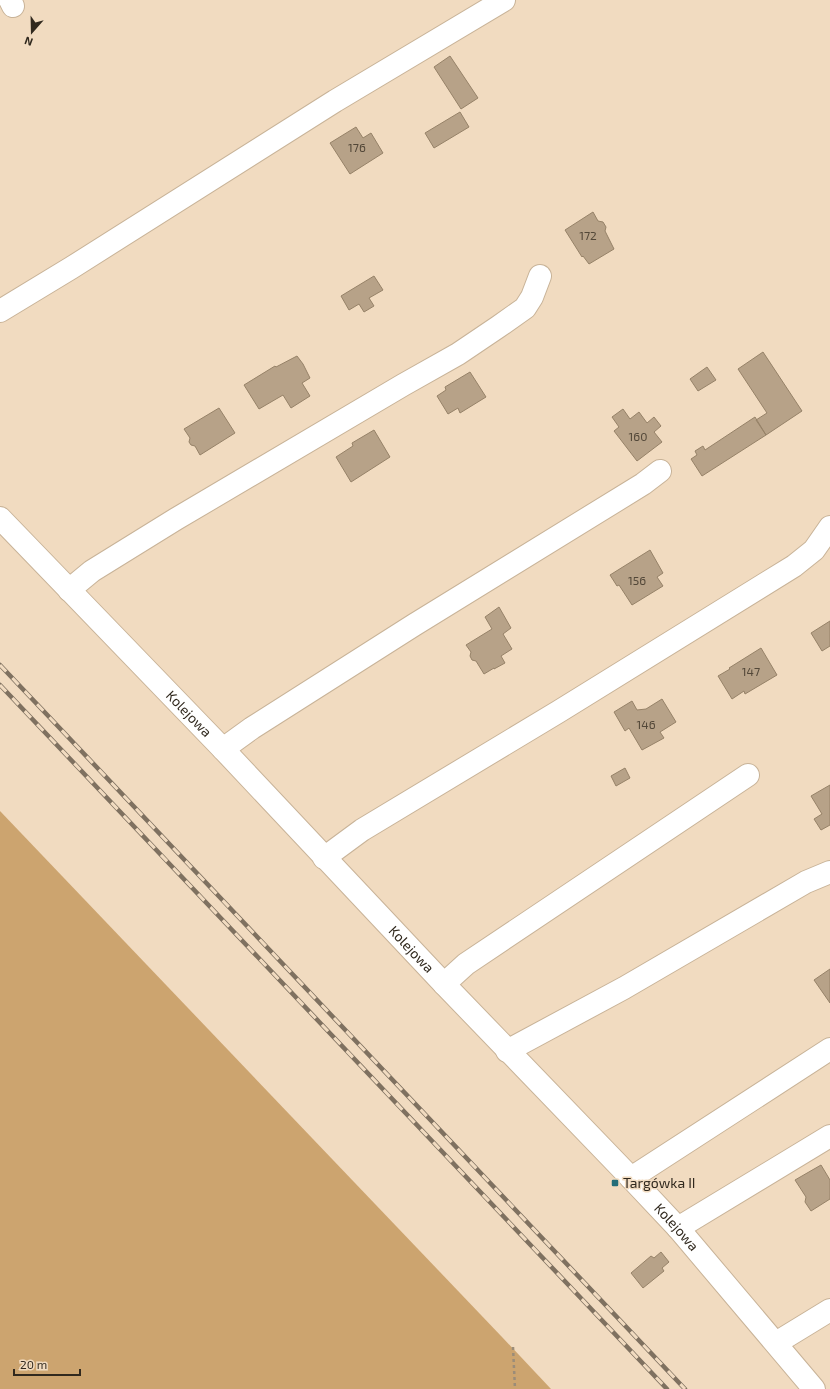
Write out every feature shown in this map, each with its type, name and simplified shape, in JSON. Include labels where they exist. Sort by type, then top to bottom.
[{"type":"street","points":[[0,311],[71,268],[335,101],[504,0]]},
{"type":"street","points":[[69,590],[92,571],[176,519],[403,384],[458,354],[525,308],[532,297],[540,276]]},
{"type":"street","points":[[223,749],[258,724],[414,625],[643,484],[660,471]]},
{"type":"street","name":"Kolejowa","points":[[0,518],[223,749],[507,1051],[678,1228],[814,1389]]},
{"type":"street","points":[[324,858],[362,830],[545,720],[794,566],[814,550],[830,527]]},
{"type":"street","points":[[444,984],[472,960],[748,775]]},
{"type":"street","points":[[507,1051],[624,988],[806,882],[830,872]]},
{"type":"street","points":[[631,1178],[830,1049]]},
{"type":"street","points":[[678,1228],[830,1136]]},
{"type":"street","points":[[776,1343],[830,1310]]},
{"type":"path","points":[[513,1348],[515,1389]]},
{"type":"shaded area","points":[[0,811],[502,1337],[551,1389],[0,1389]]},
{"type":"building","points":[[450,56],[478,98],[461,109],[434,67]]},
{"type":"building","points":[[460,112],[469,127],[434,148],[425,133]]},
{"type":"building","points":[[356,127],[363,138],[371,133],[383,153],[350,174],[330,143]]},
{"type":"building","points":[[593,212],[598,221],[603,222],[606,227],[605,231],[614,249],[589,264],[583,256],[582,257],[565,230]]},
{"type":"building","points":[[374,276],[383,290],[369,298],[374,306],[364,312],[359,304],[349,310],[341,296]]},
{"type":"building","points":[[763,352],[802,411],[766,435],[756,420],[767,413],[738,369]]},
{"type":"building","points":[[297,356],[310,378],[302,383],[310,396],[291,408],[283,395],[259,409],[244,385],[275,366],[276,367]]},
{"type":"building","points":[[707,367],[716,380],[698,391],[690,379]]},
{"type":"building","points":[[470,372],[486,397],[460,413],[458,408],[448,414],[437,396],[446,390],[445,387]]},
{"type":"building","points":[[219,408],[235,433],[200,455],[195,446],[191,445],[189,442],[190,438],[184,429]]},
{"type":"building","points":[[623,409],[630,419],[639,412],[647,423],[654,417],[661,426],[654,432],[662,442],[637,461],[614,431],[619,427],[612,417]]},
{"type":"building","points":[[755,417],[766,435],[702,476],[691,459],[697,455],[695,451],[703,446],[705,450]]},
{"type":"building","points":[[374,430],[390,457],[351,482],[336,457],[353,446],[352,443]]},
{"type":"building","points":[[650,550],[663,573],[657,577],[663,586],[632,605],[619,585],[617,586],[610,575]]},
{"type":"building","points":[[499,607],[511,628],[503,634],[512,649],[501,656],[505,663],[484,674],[476,661],[472,660],[470,656],[471,652],[466,645],[492,629],[485,617]]},
{"type":"building","points":[[830,621],[830,646],[822,651],[811,633]]},
{"type":"building","points":[[761,648],[777,675],[745,694],[744,691],[732,699],[718,676]]},
{"type":"building","points":[[662,699],[676,722],[660,732],[664,738],[642,750],[629,728],[625,731],[614,712],[632,701],[637,710],[646,709]]},
{"type":"building","points":[[625,768],[630,778],[616,786],[611,776]]},
{"type":"building","points":[[830,785],[830,825],[821,830],[814,819],[822,814],[811,796]]},
{"type":"building","points":[[830,969],[830,1003],[814,980]]},
{"type":"building","points":[[821,1165],[830,1180],[830,1199],[811,1211],[805,1202],[806,1197],[795,1180]]},
{"type":"building","points":[[661,1252],[669,1262],[662,1268],[664,1271],[643,1288],[631,1273],[651,1256],[654,1258]]},
{"type":"railway","points":[[0,665],[685,1389]]},
{"type":"railway","points":[[0,685],[667,1389]]},
{"type":"place","name":"Targówka II","points":[[615,1183]]}]
